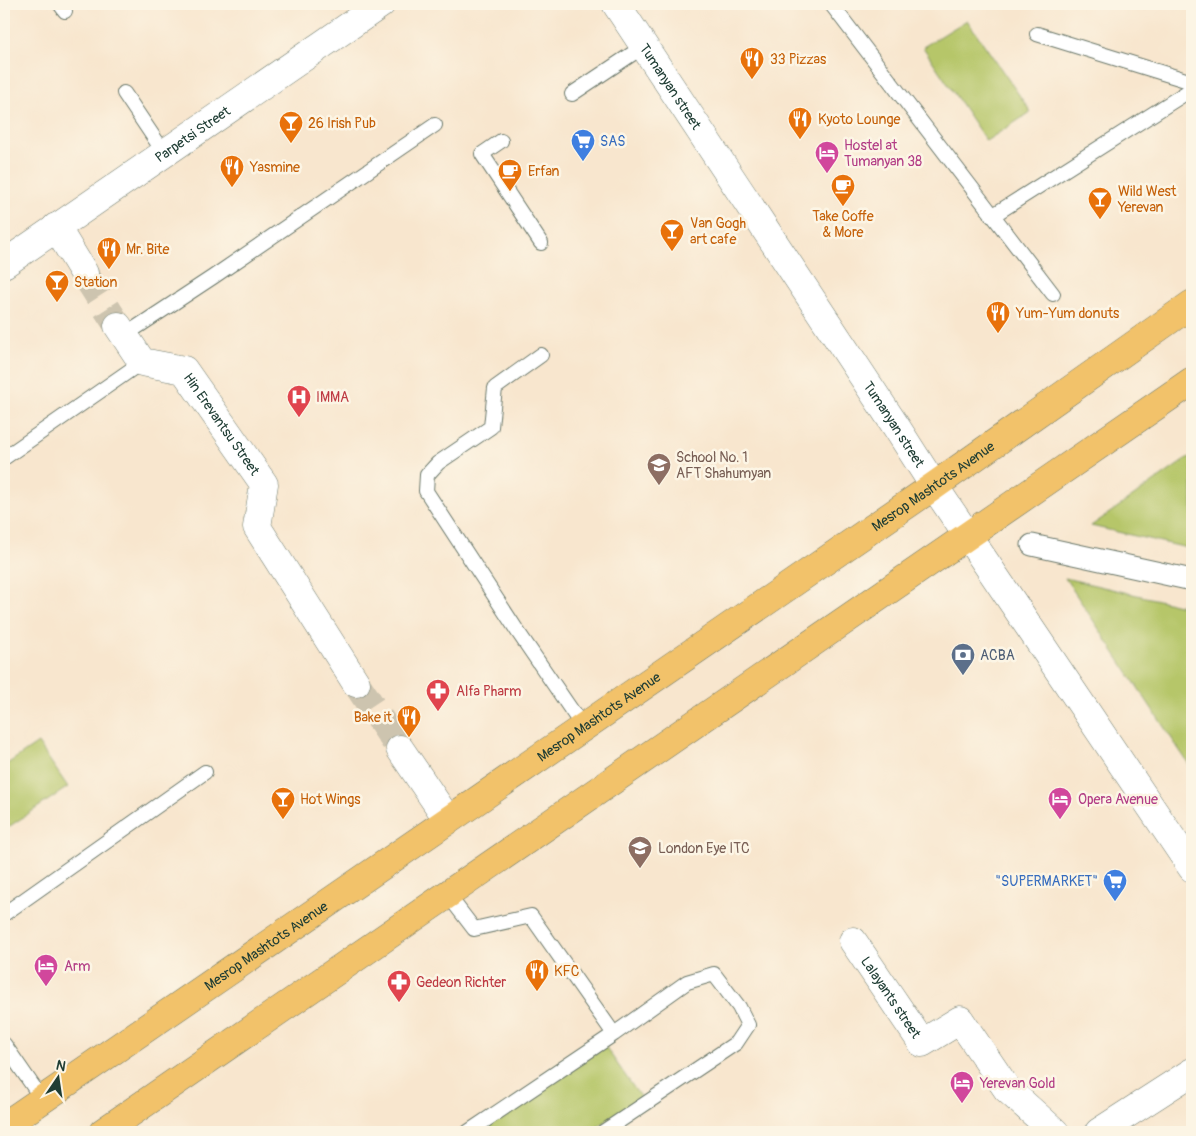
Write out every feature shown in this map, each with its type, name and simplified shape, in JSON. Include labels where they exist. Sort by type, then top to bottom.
[{"type":"highway","name":"Mesrop Mashtots Avenue","points":[[4,1126],[934,486],[1192,304]]},
{"type":"highway","points":[[103,1132],[1192,381]]},
{"type":"street","name":"Parpetsi Street","points":[[4,264],[382,4]]},
{"type":"street","name":"Tumanyan street","points":[[616,4],[934,486],[1192,868]]},
{"type":"street","points":[[56,227],[84,273]]},
{"type":"street","points":[[121,330],[142,362]]},
{"type":"street","name":"Hin Erevantsu Street","points":[[142,362],[184,370],[264,484],[257,527],[356,683]]},
{"type":"street","points":[[1032,545],[1192,580]]},
{"type":"street","points":[[400,749],[448,820]]},
{"type":"street","name":"Lalayants street","points":[[853,941],[922,1043],[960,1020],[1007,1089],[1055,1132]]},
{"type":"street","points":[[1099,1132],[1192,1072]]},
{"type":"lane","points":[[831,4],[1052,294]]},
{"type":"lane","points":[[1037,34],[1192,82]]},
{"type":"lane","points":[[572,94],[644,46]]},
{"type":"lane","points":[[992,216],[1192,89]]},
{"type":"lane","points":[[124,94],[166,154]]},
{"type":"lane","points":[[121,330],[213,277],[434,125]]},
{"type":"lane","points":[[501,141],[482,154],[541,243]]},
{"type":"lane","points":[[542,356],[495,388],[491,427],[438,463],[427,475],[426,491],[583,727]]},
{"type":"lane","points":[[4,458],[142,362]]},
{"type":"lane","points":[[4,914],[205,772]]},
{"type":"lane","points":[[448,895],[474,929],[531,916],[614,1034]]},
{"type":"lane","points":[[468,1132],[614,1034],[687,982],[714,974],[739,1007],[748,1025],[736,1043],[603,1132]]},
{"type":"lane","points":[[4,1044],[42,1099]]},
{"type":"green space","points":[[967,20],[1031,112],[986,141],[923,47]]},
{"type":"green space","points":[[1192,455],[1192,549],[1091,526]]},
{"type":"green space","points":[[1065,578],[1192,608],[1192,769]]},
{"type":"green space","points":[[38,743],[68,787],[4,830],[4,766]]},
{"type":"green space","points":[[605,1046],[641,1098],[590,1132],[477,1132]]},
{"type":"tunnel","points":[[84,273],[118,326]]},
{"type":"tunnel","points":[[356,683],[400,749]]},
{"type":"place","name":"33 Pizzas","points":[[752,80]]},
{"type":"place","name":"Kyoto Lounge","points":[[800,140]]},
{"type":"place","name":"26 Irish Pub","points":[[291,144]]},
{"type":"place","name":"SAS","points":[[583,162]]},
{"type":"place","name":"Hostel at Tumanyan 38","points":[[827,174]]},
{"type":"place","name":"Yasmine","points":[[232,188]]},
{"type":"place","name":"Erfan","points":[[510,192]]},
{"type":"place","name":"Take Coffe & More","points":[[843,207]]},
{"type":"place","name":"Wild West Yerevan","points":[[1100,220]]},
{"type":"place","name":"Van Gogh art cafе","points":[[672,252]]},
{"type":"place","name":"Mr. Bite","points":[[109,270]]},
{"type":"place","name":"Station","points":[[57,303]]},
{"type":"place","name":"Yum-Yum donuts","points":[[998,334]]},
{"type":"place","name":"IMMA","points":[[299,418]]},
{"type":"place","name":"School No. 1 AFT Shahumyan","points":[[659,486]]},
{"type":"place","name":"ACBA","points":[[963,676]]},
{"type":"place","name":"Alfa Pharm","points":[[438,712]]},
{"type":"place","name":"Bake it","points":[[409,738]]},
{"type":"place","name":"Hot Wings","points":[[283,820]]},
{"type":"place","name":"Opera Avenue","points":[[1060,820]]},
{"type":"place","name":"London Eye ITC","points":[[640,869]]},
{"type":"place","name":"\"SUPERMARKET\"","points":[[1115,902]]},
{"type":"place","name":"Arm","points":[[46,987]]},
{"type":"place","name":"KFC","points":[[537,992]]},
{"type":"place","name":"Gedeon Richter","points":[[399,1003]]},
{"type":"place","name":"Yerevan Gold","points":[[962,1104]]}]
